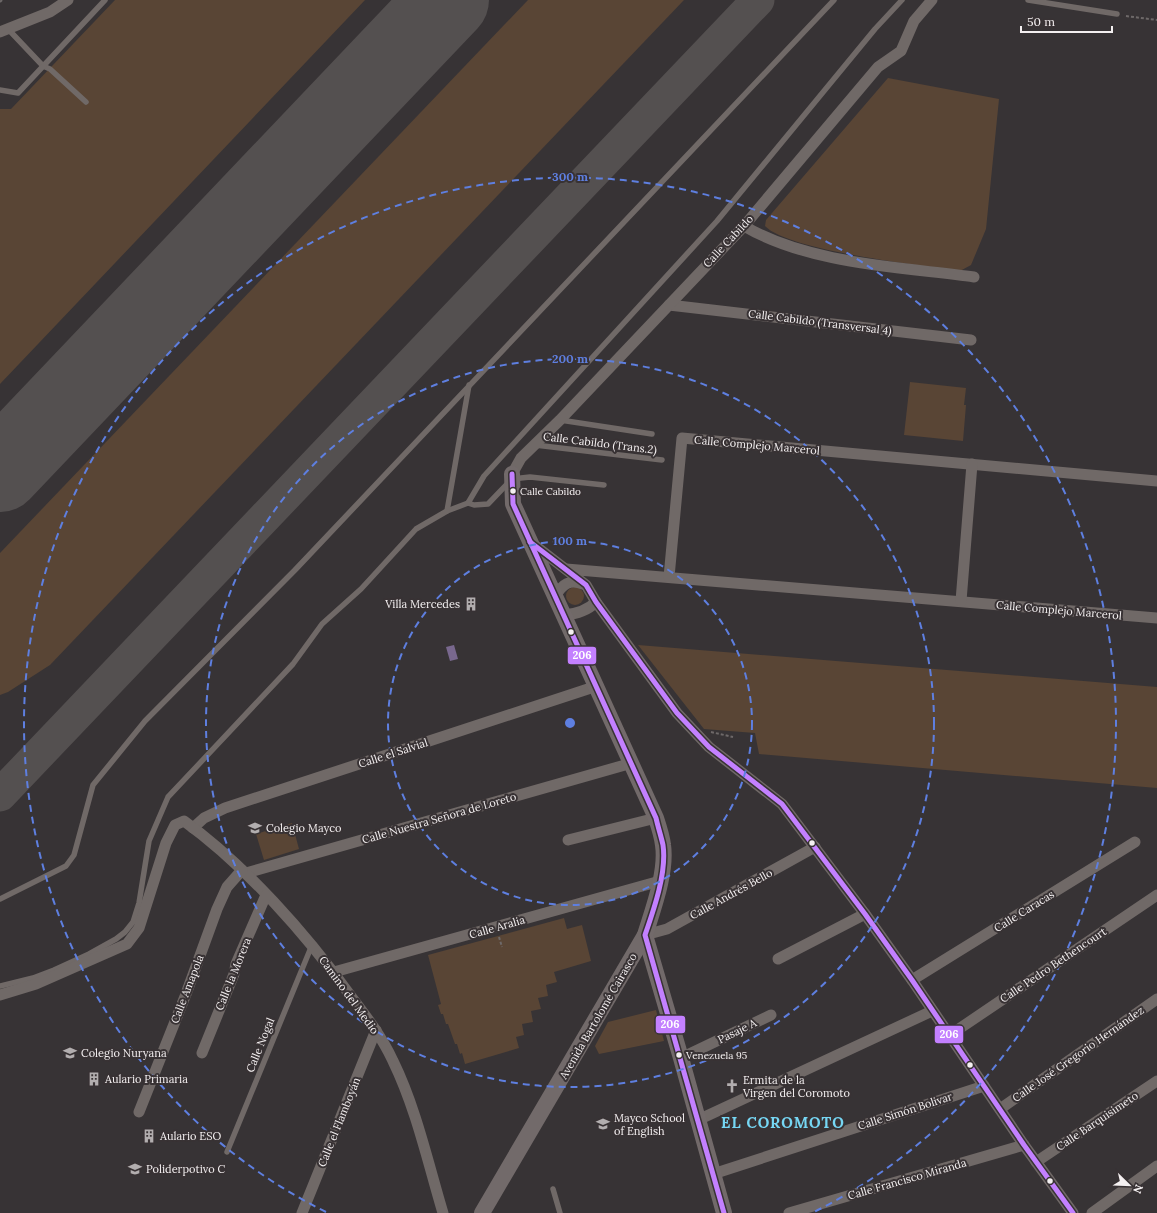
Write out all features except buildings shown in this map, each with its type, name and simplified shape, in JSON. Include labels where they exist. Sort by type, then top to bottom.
[{"type":"street","points":[[4,31],[50,12],[68,0]]},
{"type":"street","name":"Calle Cabildo","points":[[512,477],[521,458],[560,420],[744,226],[878,67],[901,51],[914,21],[932,0]]},
{"type":"street","points":[[744,226],[758,234],[786,245],[844,260],[974,277]]},
{"type":"street","name":"Calle Cabildo (Transversal 4)","points":[[669,305],[971,340]]},
{"type":"street","name":"Calle Complejo Marcerol","points":[[669,577],[682,438],[1157,481]]},
{"type":"street","points":[[961,602],[972,464]]},
{"type":"street","name":"Avenida Bartolomé Cairasco","points":[[482,1213],[645,935],[663,866],[663,846],[656,818],[530,542],[514,504],[512,477]]},
{"type":"street","points":[[530,542],[586,585],[596,602],[677,713],[709,747],[782,804],[865,914],[912,980],[1024,1145],[1073,1213]]},
{"type":"street","name":"Calle Complejo Marcerol","points":[[565,569],[1157,618]]},
{"type":"street","points":[[586,585],[596,572]]},
{"type":"street","points":[[555,596],[562,586],[568,582],[575,581],[586,585]]},
{"type":"street","points":[[564,616],[588,609],[596,602]]},
{"type":"street","name":"Calle el Salvial","points":[[0,995],[57,976],[127,944],[139,928],[169,837],[175,825],[188,825],[225,808],[597,686]]},
{"type":"street","name":"Calle Nuestra Señora de Loreto","points":[[244,872],[632,763]]},
{"type":"street","points":[[568,840],[656,818]]},
{"type":"street","name":"Camino del Medio","points":[[188,825],[244,872],[312,945],[334,972],[376,1030],[394,1061],[415,1120],[442,1213]]},
{"type":"street","name":"Calle Caracas","points":[[912,980],[1135,842]]},
{"type":"street","name":"Calle Andrés Bello","points":[[645,935],[667,929],[815,847]]},
{"type":"street","name":"Calle Amapola","points":[[139,1112],[189,987],[217,909],[227,888],[244,872]]},
{"type":"street","name":"Calle Aralia","points":[[334,972],[660,881]]},
{"type":"street","name":"Calle la Morera","points":[[202,1053],[234,974],[236,964],[266,895]]},
{"type":"street","name":"Calle Pedro Bethencourt","points":[[950,1035],[1157,895]]},
{"type":"street","points":[[778,959],[865,914]]},
{"type":"street","points":[[645,935],[724,1213]]},
{"type":"street","name":"Calle José Gregorio Hernández","points":[[1000,1109],[1157,999]]},
{"type":"street","points":[[698,1120],[932,1011]]},
{"type":"street","name":"Pasaje A","points":[[681,1058],[771,1015]]},
{"type":"street","name":"Calle el Flamboyán","points":[[302,1213],[376,1030]]},
{"type":"street","name":"Calle Barquisimeto","points":[[1036,1162],[1157,1081]]},
{"type":"street","name":"Calle Simón Bolivar","points":[[713,1174],[984,1086]]},
{"type":"street","name":"Calle Francisco Miranda","points":[[789,1213],[1024,1145]]},
{"type":"street","points":[[1092,1213],[1157,1166]]},
{"type":"lane","points":[[0,90],[18,93],[105,0]]},
{"type":"lane","points":[[0,899],[66,866],[74,855],[93,785],[144,721],[295,570],[834,0]]},
{"type":"lane","points":[[0,986],[33,978],[54,970],[89,954],[126,932],[132,922],[138,903],[149,841],[168,797],[293,664],[322,624],[361,589],[416,529],[448,511],[468,503],[484,476],[717,221],[875,29],[902,0]]},
{"type":"lane","points":[[1028,0],[1117,14]]},
{"type":"lane","points":[[4,31],[43,66],[50,69],[86,102]]},
{"type":"lane","points":[[448,511],[469,385]]},
{"type":"lane","points":[[560,420],[652,434]]},
{"type":"lane","name":"Calle Cabildo (Trans.2)","points":[[535,445],[662,460]]},
{"type":"lane","points":[[468,503],[474,505],[488,504],[512,477],[530,477],[604,485]]},
{"type":"lane","name":"Calle Nogal","points":[[227,1152],[312,945]]},
{"type":"lane","points":[[553,1189],[560,1213]]},
{"type":"path","points":[[1117,14],[1157,20]]},
{"type":"path","points":[[699,736],[709,732],[733,737]]},
{"type":"shaded area","points":[[115,0],[365,0],[0,384],[0,109],[11,109]]},
{"type":"shaded area","points":[[528,0],[684,0],[50,665],[8,692],[0,695],[0,553]]},
{"type":"shaded area","points":[[888,78],[999,99],[986,229],[971,265],[960,271],[887,261],[827,250],[800,243],[779,235],[765,226],[766,220]]},
{"type":"shaded area","points":[[910,382],[966,388],[963,441],[904,435]]},
{"type":"shaded area","points":[[575,587],[581,590],[584,596],[581,602],[575,605],[569,602],[566,596],[569,590]]},
{"type":"shaded area","points":[[454,645],[458,659],[450,661],[446,647]]},
{"type":"shaded area","points":[[638,645],[1157,687],[1157,788],[759,754],[755,733],[704,729]]},
{"type":"shaded area","points":[[292,823],[299,849],[264,860],[256,834]]},
{"type":"shaded area","points":[[564,918],[567,929],[582,925],[591,961],[554,972],[557,982],[546,985],[548,996],[538,998],[541,1009],[531,1011],[533,1022],[522,1024],[524,1035],[516,1037],[519,1048],[465,1064],[462,1053],[460,1054],[448,1024],[446,1024],[443,1014],[441,1014],[438,1005],[441,1004],[428,955]]},
{"type":"shaded area","points":[[656,1010],[664,1041],[599,1054],[595,1046],[608,1022]]},
{"type":"taxiway","points":[[0,795],[758,0]]},
{"type":"runway","points":[[0,471],[448,0]]},
{"type":"transit line","name":"206","points":[[512,474],[513,504],[656,818],[663,845],[663,867],[659,890],[645,935],[724,1213]]},
{"type":"transit line","name":"206","points":[[530,542],[586,585],[596,602],[677,713],[709,747],[782,804],[865,914],[912,980],[1024,1145],[1073,1213]]},
{"type":"place","name":"Calle Cabildo","points":[[513,491]]},
{"type":"place","name":"Villa Mercedes","points":[[471,604]]},
{"type":"place","name":"Colegio Mayco","points":[[255,828]]},
{"type":"place","name":"Colegio Nuryana","points":[[70,1053]]},
{"type":"place","name":"Venezuela 95","points":[[679,1055]]},
{"type":"place","name":"Aulario Primaria","points":[[94,1079]]},
{"type":"place","name":"Ermita de la Virgen del Coromoto","points":[[732,1086]]},
{"type":"place","name":"Mayco School of English","points":[[603,1124]]},
{"type":"place","name":"Aulario ESO","points":[[149,1136]]},
{"type":"place","name":"Poliderpotivo C","points":[[135,1169]]},
{"type":"district","name":"EL COROMOTO","points":[[783,1123]]}]
